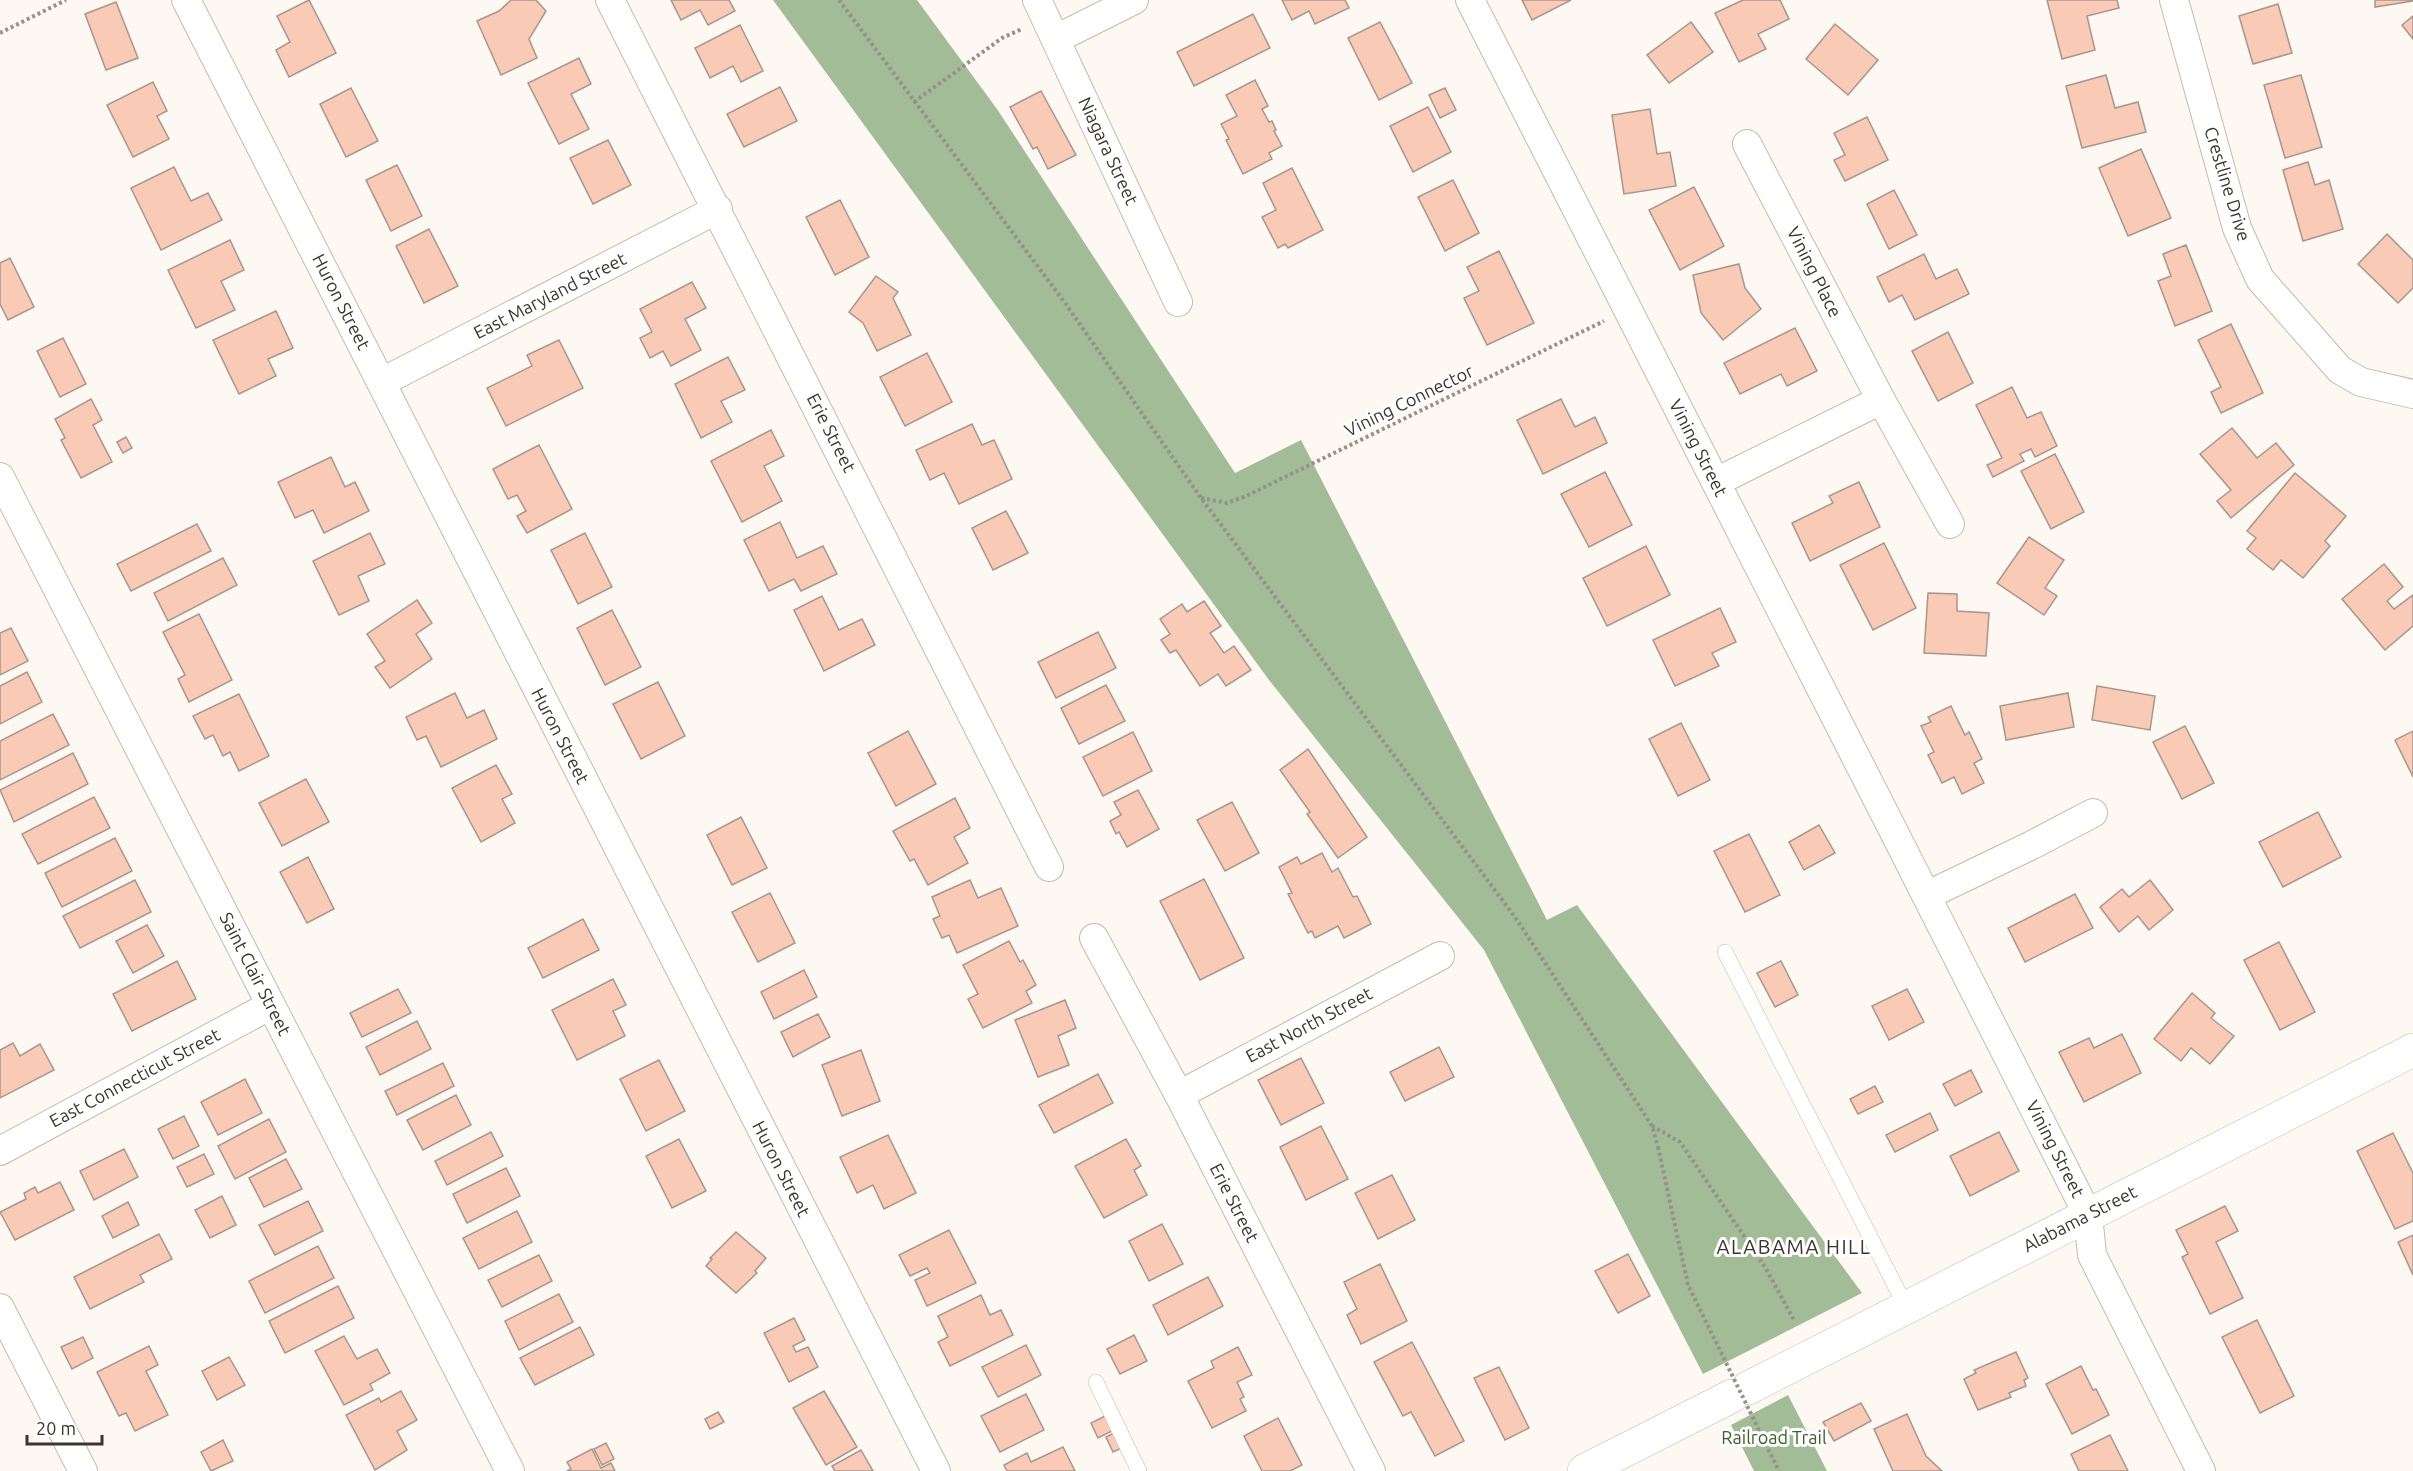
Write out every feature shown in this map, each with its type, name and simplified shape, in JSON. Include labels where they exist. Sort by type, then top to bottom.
[{"type":"main road","name":"Alabama Street","points":[[1584,1471],[2413,1050]]},
{"type":"street","name":"Huron Street","points":[[186,0],[936,1471]]},
{"type":"street","name":"Erie Street","points":[[610,0],[718,209],[1049,867]]},
{"type":"street","points":[[1046,19],[1134,0]]},
{"type":"street","name":"Vining Street","points":[[1470,0],[1928,895],[2088,1215],[2092,1255],[2201,1471]]},
{"type":"street","name":"Crestline Drive","points":[[2174,0],[2237,228],[2260,279],[2340,370],[2361,382],[2413,394]]},
{"type":"street","name":"Niagara Street","points":[[1046,19],[1178,302]]},
{"type":"street","name":"Vining Place","points":[[1748,144],[1881,400],[1950,524]]},
{"type":"street","name":"East Maryland Street","points":[[382,382],[718,209]]},
{"type":"street","points":[[1716,482],[1881,400]]},
{"type":"street","name":"Saint Clair Street","points":[[0,477],[510,1471]]},
{"type":"street","points":[[1928,895],[2093,813]]},
{"type":"street","name":"Erie Street","points":[[1094,938],[1179,1095],[1371,1471]]},
{"type":"street","name":"East North Street","points":[[1179,1095],[1440,956]]},
{"type":"street","name":"East Connecticut Street","points":[[0,1151],[271,1005]]},
{"type":"street","points":[[0,1308],[83,1471]]},
{"type":"lane","points":[[1725,952],[1906,1307]]},
{"type":"lane","points":[[1096,1382],[1139,1471]]},
{"type":"path","points":[[0,33],[66,0]]},
{"type":"path","points":[[839,0],[1065,303],[1201,498],[1515,917],[1652,1126],[1688,1285],[1779,1471]]},
{"type":"path","points":[[914,102],[1002,38],[1046,19]]},
{"type":"path","name":"Vining Connector","points":[[1201,498],[1227,503],[1246,496],[1627,310]]},
{"type":"path","points":[[1652,1126],[1680,1142],[1765,1267],[1794,1320]]},
{"type":"green space","points":[[773,0],[917,0],[997,109],[1235,473],[1301,440],[1547,920],[1577,905],[1862,1293],[1703,1374],[1484,950],[1269,680]]},
{"type":"green space","name":"Railroad Trail","points":[[1788,1395],[1827,1471],[1754,1471],[1731,1425]]},
{"type":"building","points":[[309,0],[336,53],[289,77],[276,50],[290,42],[277,16]]},
{"type":"building","points":[[511,0],[536,0],[546,11],[529,39],[537,58],[501,75],[477,21],[499,11]]},
{"type":"building","points":[[671,0],[729,0],[735,11],[708,25],[700,10],[681,20]]},
{"type":"building","points":[[1282,0],[1345,0],[1349,8],[1315,24],[1309,11],[1292,20]]},
{"type":"building","points":[[1522,0],[1571,0],[1532,20]]},
{"type":"building","points":[[1743,0],[1780,0],[1789,19],[1758,34],[1766,49],[1739,62],[1715,13]]},
{"type":"building","points":[[2047,0],[2117,0],[2119,8],[2087,16],[2095,50],[2062,59]]},
{"type":"building","points":[[2375,0],[2413,0],[2413,1],[2375,7]]},
{"type":"building","points":[[116,2],[138,58],[106,70],[85,14]]},
{"type":"building","points":[[2278,4],[2292,53],[2253,64],[2239,16]]},
{"type":"building","points":[[1253,14],[1270,48],[1194,86],[1177,52]]},
{"type":"building","points":[[2413,16],[2413,39],[2402,25]]},
{"type":"building","points":[[1380,22],[1412,83],[1379,100],[1348,38]]},
{"type":"building","points":[[1691,22],[1713,52],[1669,83],[1647,55]]},
{"type":"building","points":[[1835,24],[1878,60],[1848,95],[1806,59]]},
{"type":"building","points":[[740,25],[763,71],[741,82],[733,66],[710,78],[695,48]]},
{"type":"building","points":[[579,58],[591,84],[571,94],[589,129],[559,144],[528,83]]},
{"type":"building","points":[[2106,75],[2115,108],[2138,102],[2146,132],[2082,148],[2066,86]]},
{"type":"building","points":[[2301,75],[2322,147],[2285,158],[2264,85]]},
{"type":"building","points":[[1255,80],[1268,106],[1262,109],[1269,122],[1272,121],[1276,130],[1274,131],[1282,146],[1269,153],[1272,159],[1243,174],[1226,140],[1229,139],[1221,124],[1237,116],[1226,95]]},
{"type":"building","points":[[153,82],[167,111],[157,116],[169,139],[133,157],[107,105]]},
{"type":"building","points":[[780,87],[797,121],[744,147],[727,114]]},
{"type":"building","points":[[351,88],[378,141],[346,157],[320,104]]},
{"type":"building","points":[[1445,88],[1456,110],[1440,118],[1429,95]]},
{"type":"building","points":[[1041,91],[1076,155],[1048,169],[1037,147],[1033,149],[1010,107]]},
{"type":"building","points":[[1428,107],[1451,152],[1413,172],[1390,126]]},
{"type":"building","points":[[1650,109],[1657,154],[1670,152],[1676,186],[1624,194],[1612,115]]},
{"type":"building","points":[[1867,117],[1888,160],[1845,181],[1834,160],[1845,155],[1834,133]]},
{"type":"building","points":[[608,140],[631,185],[593,204],[570,158]]},
{"type":"building","points":[[2141,149],[2171,218],[2128,236],[2099,168]]},
{"type":"building","points":[[2308,162],[2315,185],[2329,180],[2343,229],[2303,241],[2283,170]]},
{"type":"building","points":[[397,165],[422,216],[391,231],[366,180]]},
{"type":"building","points":[[174,167],[191,201],[208,193],[222,220],[161,250],[131,188]]},
{"type":"building","points":[[1292,168],[1323,230],[1288,248],[1285,244],[1278,248],[1262,217],[1276,210],[1263,183]]},
{"type":"building","points":[[1453,180],[1479,233],[1445,251],[1418,197]]},
{"type":"building","points":[[1694,187],[1724,246],[1680,270],[1649,210]]},
{"type":"building","points":[[1894,190],[1917,235],[1889,249],[1867,204]]},
{"type":"building","points":[[840,200],[869,257],[835,275],[806,217]]},
{"type":"building","points":[[429,229],[458,286],[424,303],[396,246]]},
{"type":"building","points":[[2387,234],[2413,260],[2413,288],[2398,303],[2358,264]]},
{"type":"building","points":[[230,240],[244,270],[221,281],[235,310],[196,328],[168,270]]},
{"type":"building","points":[[2186,245],[2212,311],[2175,326],[2158,281],[2171,276],[2163,254]]},
{"type":"building","points":[[1499,251],[1534,323],[1487,345],[1464,298],[1479,291],[1467,267]]},
{"type":"building","points":[[1924,254],[1936,279],[1957,269],[1969,294],[1915,320],[1902,295],[1889,302],[1877,277]]},
{"type":"building","points":[[10,258],[34,307],[8,320],[0,304],[0,263]]},
{"type":"building","points":[[1739,264],[1745,288],[1761,309],[1723,340],[1701,313],[1693,275]]},
{"type":"building","points":[[876,276],[898,292],[893,298],[911,335],[877,351],[863,323],[849,312]]},
{"type":"building","points":[[692,282],[706,308],[685,319],[701,350],[671,366],[663,351],[650,358],[640,338],[652,332],[640,309]]},
{"type":"building","points":[[276,311],[293,348],[268,359],[276,376],[239,394],[213,340]]},
{"type":"building","points":[[2231,324],[2263,393],[2221,413],[2211,392],[2221,387],[2198,340]]},
{"type":"building","points":[[1795,328],[1817,371],[1787,386],[1781,374],[1740,394],[1724,363]]},
{"type":"building","points":[[1948,332],[1973,383],[1938,401],[1912,351]]},
{"type":"building","points":[[63,338],[86,384],[60,397],[37,351]]},
{"type":"building","points":[[559,340],[583,388],[506,426],[487,388],[532,366],[527,355]]},
{"type":"building","points":[[927,353],[952,402],[905,426],[880,377]]},
{"type":"building","points":[[728,357],[745,390],[721,401],[732,422],[701,438],[675,384]]},
{"type":"building","points":[[2012,387],[2027,418],[2041,412],[2057,446],[2035,457],[2031,449],[2020,454],[2024,461],[1993,477],[1987,465],[2002,458],[1976,405]]},
{"type":"building","points":[[91,399],[102,420],[93,425],[112,462],[81,478],[61,440],[65,438],[55,419]]},
{"type":"building","points":[[1561,399],[1575,427],[1595,417],[1607,443],[1543,474],[1517,420]]},
{"type":"building","points":[[972,424],[982,445],[994,440],[1012,479],[959,504],[944,473],[930,480],[916,450]]},
{"type":"building","points":[[2232,428],[2257,458],[2276,443],[2294,465],[2231,518],[2217,501],[2231,490],[2200,454]]},
{"type":"building","points":[[771,430],[784,456],[764,466],[782,501],[742,522],[711,461]]},
{"type":"building","points":[[126,437],[132,448],[123,453],[117,442]]},
{"type":"building","points":[[539,445],[572,509],[527,533],[517,516],[526,511],[517,495],[508,499],[493,469]]},
{"type":"building","points":[[2055,454],[2084,512],[2051,529],[2021,471]]},
{"type":"building","points":[[331,457],[345,487],[355,482],[369,511],[324,533],[313,510],[295,518],[278,482]]},
{"type":"building","points":[[1605,472],[1632,525],[1589,547],[1561,494]]},
{"type":"building","points":[[2295,473],[2346,516],[2325,541],[2330,546],[2303,578],[2281,560],[2273,570],[2247,549],[2256,538],[2247,531]]},
{"type":"building","points":[[1859,482],[1880,527],[1810,561],[1792,523],[1833,503],[1829,496]]},
{"type":"building","points":[[1006,511],[1028,553],[993,570],[972,528]]},
{"type":"building","points":[[780,522],[797,558],[823,546],[837,574],[801,591],[794,579],[769,591],[744,540]]},
{"type":"building","points":[[197,524],[211,551],[131,591],[117,564]]},
{"type":"building","points":[[370,533],[385,564],[358,576],[369,601],[339,615],[313,561]]},
{"type":"building","points":[[585,533],[612,587],[578,604],[551,550]]},
{"type":"building","points":[[2029,537],[2064,560],[2045,588],[2057,596],[2044,615],[1997,583]]},
{"type":"building","points":[[1884,543],[1916,608],[1873,630],[1840,565]]},
{"type":"building","points":[[1646,546],[1670,595],[1607,626],[1583,578]]},
{"type":"building","points":[[223,558],[237,585],[168,621],[154,593]]},
{"type":"building","points":[[2384,564],[2403,587],[2387,601],[2394,609],[2413,595],[2413,626],[2385,650],[2342,599]]},
{"type":"building","points":[[1928,593],[1957,594],[1957,611],[1989,613],[1986,656],[1924,653]]},
{"type":"building","points":[[822,596],[839,630],[862,619],[875,645],[824,671],[794,610]]},
{"type":"building","points":[[417,600],[432,623],[416,634],[432,659],[390,688],[375,667],[385,661],[367,634]]},
{"type":"building","points":[[1204,601],[1221,626],[1210,633],[1224,653],[1234,646],[1251,670],[1226,686],[1218,674],[1200,686],[1176,650],[1170,653],[1161,640],[1170,634],[1160,619],[1182,604],[1187,612]]},
{"type":"building","points":[[1720,608],[1736,642],[1712,653],[1719,666],[1675,686],[1653,640]]},
{"type":"building","points":[[612,610],[641,667],[605,685],[577,628]]},
{"type":"building","points":[[199,614],[232,680],[189,702],[178,679],[185,675],[163,632]]},
{"type":"building","points":[[11,628],[28,661],[0,675],[0,633]]},
{"type":"building","points":[[1098,632],[1116,668],[1056,698],[1038,662]]},
{"type":"building","points":[[27,672],[42,702],[0,724],[0,686]]},
{"type":"building","points":[[658,682],[685,736],[641,759],[613,704]]},
{"type":"building","points":[[1106,685],[1125,721],[1079,744],[1061,708]]},
{"type":"building","points":[[2097,686],[2155,696],[2150,730],[2092,720]]},
{"type":"building","points":[[455,693],[467,718],[484,710],[497,739],[441,767],[426,736],[417,740],[406,717]]},
{"type":"building","points":[[2068,693],[2074,727],[2006,740],[2000,706]]},
{"type":"building","points":[[239,694],[269,756],[239,771],[230,752],[223,756],[213,735],[205,739],[193,716]]},
{"type":"building","points":[[1951,706],[1965,735],[1969,732],[1982,759],[1974,763],[1984,783],[1962,794],[1954,777],[1942,783],[1928,755],[1934,752],[1921,726],[1931,722],[1928,717]]},
{"type":"building","points":[[53,714],[69,745],[0,780],[0,741]]},
{"type":"building","points":[[1681,723],[1710,780],[1678,796],[1649,739]]},
{"type":"building","points":[[2185,726],[2214,783],[2182,799],[2153,742]]},
{"type":"building","points":[[908,731],[936,784],[896,806],[868,753]]},
{"type":"building","points":[[2413,731],[2413,777],[2395,740]]},
{"type":"building","points":[[1133,732],[1152,771],[1103,796],[1083,757]]},
{"type":"building","points":[[1308,749],[1367,837],[1338,858],[1307,814],[1310,812],[1280,770]]},
{"type":"building","points":[[73,753],[88,784],[14,822],[0,790]]},
{"type":"building","points":[[496,765],[512,794],[502,799],[515,823],[481,842],[452,788]]},
{"type":"building","points":[[306,779],[329,822],[282,846],[259,803]]},
{"type":"building","points":[[1138,790],[1159,829],[1127,847],[1119,832],[1116,834],[1110,821],[1121,815],[1114,802]]},
{"type":"building","points":[[94,797],[110,828],[38,864],[22,834]]},
{"type":"building","points":[[955,798],[970,828],[954,837],[968,863],[928,885],[914,859],[910,861],[893,831]]},
{"type":"building","points":[[1232,802],[1259,853],[1225,871],[1197,820]]},
{"type":"building","points":[[2318,812],[2341,857],[2283,887],[2259,842]]},
{"type":"building","points":[[741,817],[767,868],[732,885],[707,835]]},
{"type":"building","points":[[1819,825],[1835,853],[1804,870],[1789,842]]},
{"type":"building","points":[[1749,834],[1780,895],[1745,912],[1714,851]]},
{"type":"building","points":[[115,838],[132,871],[62,907],[45,873]]},
{"type":"building","points":[[1322,853],[1332,872],[1338,868],[1353,897],[1357,896],[1371,924],[1344,938],[1338,926],[1315,938],[1312,931],[1308,933],[1288,894],[1292,893],[1279,867],[1297,857],[1301,864]]},
{"type":"building","points":[[308,857],[334,909],[307,923],[280,872]]},
{"type":"building","points":[[1204,879],[1244,958],[1200,980],[1160,901]]},
{"type":"building","points":[[135,880],[151,912],[80,948],[63,916]]},
{"type":"building","points":[[970,880],[978,898],[1001,888],[1018,926],[957,953],[949,935],[942,938],[933,919],[940,916],[932,897]]},
{"type":"building","points":[[2150,880],[2173,910],[2149,930],[2138,916],[2119,932],[2100,907],[2122,889],[2129,897]]},
{"type":"building","points":[[770,893],[795,943],[758,962],[732,912]]},
{"type":"building","points":[[2075,894],[2093,928],[2025,962],[2008,928]]},
{"type":"building","points":[[583,919],[599,950],[543,978],[528,948]]},
{"type":"building","points":[[147,925],[164,956],[133,973],[116,941]]},
{"type":"building","points":[[1009,941],[1020,962],[1023,960],[1036,985],[1026,991],[1032,1003],[983,1028],[968,999],[978,994],[963,965]]},
{"type":"building","points":[[2279,942],[2315,1012],[2280,1030],[2244,960]]},
{"type":"building","points":[[177,961],[196,999],[132,1031],[113,994]]},
{"type":"building","points":[[1781,961],[1798,995],[1775,1007],[1757,973]]},
{"type":"building","points":[[804,970],[817,997],[774,1019],[761,992]]},
{"type":"building","points":[[613,979],[626,1005],[613,1011],[625,1036],[577,1060],[552,1010]]},
{"type":"building","points":[[398,989],[411,1013],[362,1037],[350,1013]]},
{"type":"building","points":[[1907,989],[1924,1022],[1889,1040],[1872,1006]]},
{"type":"building","points":[[2192,993],[2215,1013],[2211,1018],[2234,1036],[2210,1064],[2191,1048],[2181,1061],[2154,1039]]},
{"type":"building","points":[[1065,1000],[1076,1028],[1058,1036],[1069,1065],[1038,1077],[1015,1020]]},
{"type":"building","points":[[818,1014],[830,1037],[793,1057],[781,1032]]},
{"type":"building","points":[[417,1021],[431,1049],[380,1075],[366,1047]]},
{"type":"building","points":[[2122,1034],[2141,1073],[2084,1102],[2059,1052],[2089,1038],[2094,1048]]},
{"type":"building","points":[[13,1043],[20,1056],[40,1044],[54,1070],[0,1098],[0,1050]]},
{"type":"building","points":[[1439,1047],[1454,1077],[1405,1101],[1390,1072]]},
{"type":"building","points":[[861,1050],[880,1101],[842,1116],[822,1065]]},
{"type":"building","points":[[1301,1058],[1324,1103],[1281,1125],[1258,1080]]},
{"type":"building","points":[[659,1060],[685,1111],[646,1131],[620,1079]]},
{"type":"building","points":[[443,1063],[454,1086],[397,1115],[385,1091]]},
{"type":"building","points":[[1971,1070],[1982,1092],[1955,1106],[1943,1084]]},
{"type":"building","points":[[1098,1074],[1113,1103],[1054,1133],[1039,1105]]},
{"type":"building","points":[[245,1079],[262,1113],[218,1135],[201,1102]]},
{"type":"building","points":[[1875,1086],[1883,1102],[1858,1114],[1850,1099]]},
{"type":"building","points":[[456,1095],[471,1125],[423,1150],[407,1120]]},
{"type":"building","points":[[1930,1113],[1938,1130],[1895,1152],[1886,1135]]},
{"type":"building","points":[[184,1116],[199,1146],[173,1159],[158,1129]]},
{"type":"building","points":[[269,1119],[286,1152],[235,1179],[218,1146]]},
{"type":"building","points":[[1321,1126],[1348,1179],[1306,1200],[1280,1147]]},
{"type":"building","points":[[491,1132],[503,1156],[447,1185],[435,1161]]},
{"type":"building","points":[[1999,1132],[2019,1171],[1970,1196],[1950,1156]]},
{"type":"building","points":[[2393,1133],[2413,1173],[2413,1221],[2395,1229],[2357,1151]]},
{"type":"building","points":[[888,1135],[916,1193],[884,1209],[873,1185],[857,1193],[840,1157]]},
{"type":"building","points":[[679,1139],[706,1191],[672,1208],[646,1156]]},
{"type":"building","points":[[1126,1139],[1141,1166],[1134,1170],[1147,1195],[1104,1218],[1075,1166]]},
{"type":"building","points":[[124,1149],[138,1177],[94,1200],[80,1171]]},
{"type":"building","points":[[204,1154],[214,1174],[187,1187],[177,1167]]},
{"type":"building","points":[[286,1159],[302,1189],[264,1207],[249,1178]]},
{"type":"building","points":[[506,1168],[520,1196],[467,1223],[453,1194]]},
{"type":"building","points":[[1392,1175],[1415,1220],[1378,1239],[1355,1193]]},
{"type":"building","points":[[60,1182],[74,1210],[15,1240],[0,1212],[26,1199],[24,1193],[35,1187],[38,1193]]},
{"type":"building","points":[[222,1196],[236,1225],[210,1238],[195,1210]]},
{"type":"building","points":[[308,1201],[323,1231],[275,1255],[259,1225]]},
{"type":"building","points":[[128,1202],[139,1225],[113,1238],[102,1216]]},
{"type":"building","points":[[2225,1206],[2238,1231],[2216,1242],[2243,1298],[2210,1314],[2182,1257],[2188,1254],[2176,1230]]},
{"type":"building","points":[[517,1211],[532,1242],[479,1269],[463,1238]]},
{"type":"building","points":[[1162,1224],[1183,1264],[1149,1281],[1129,1241]]},
{"type":"building","points":[[949,1230],[976,1283],[927,1306],[915,1280],[930,1273],[927,1268],[910,1276],[899,1255]]},
{"type":"building","points":[[736,1232],[766,1258],[755,1271],[757,1273],[736,1293],[706,1266],[712,1259],[710,1258]]},
{"type":"building","points":[[159,1234],[172,1259],[140,1275],[144,1282],[90,1309],[74,1277]]},
{"type":"building","points":[[2413,1235],[2413,1275],[2398,1242]]},
{"type":"building","points":[[318,1246],[334,1278],[265,1313],[249,1281]]},
{"type":"building","points":[[1628,1254],[1650,1296],[1618,1313],[1595,1271]]},
{"type":"building","points":[[539,1255],[552,1281],[502,1307],[488,1280]]},
{"type":"building","points":[[1380,1264],[1407,1321],[1361,1344],[1347,1315],[1357,1309],[1344,1282]]},
{"type":"building","points":[[1208,1277],[1223,1306],[1168,1335],[1153,1305]]},
{"type":"building","points":[[338,1286],[354,1318],[285,1353],[269,1321]]},
{"type":"building","points":[[559,1294],[573,1322],[519,1350],[505,1321]]},
{"type":"building","points":[[981,1295],[990,1315],[1001,1310],[1013,1335],[950,1366],[938,1342],[948,1337],[938,1316]]},
{"type":"building","points":[[794,1318],[805,1340],[793,1346],[796,1352],[808,1347],[818,1367],[789,1382],[764,1333]]},
{"type":"building","points":[[2257,1320],[2294,1396],[2260,1413],[2222,1337]]},
{"type":"building","points":[[580,1327],[594,1355],[535,1385],[520,1358]]},
{"type":"building","points":[[1134,1335],[1147,1361],[1120,1374],[1107,1349]]},
{"type":"building","points":[[344,1336],[357,1359],[377,1349],[390,1373],[370,1384],[373,1390],[344,1405],[315,1351]]},
{"type":"building","points":[[83,1337],[93,1358],[72,1369],[61,1347]]},
{"type":"building","points":[[1412,1342],[1464,1441],[1435,1456],[1411,1412],[1403,1416],[1374,1362]]},
{"type":"building","points":[[1026,1345],[1041,1375],[998,1397],[982,1367]]},
{"type":"building","points":[[149,1346],[158,1365],[146,1371],[168,1415],[135,1431],[126,1413],[119,1416],[97,1372]]},
{"type":"building","points":[[1238,1347],[1252,1375],[1237,1382],[1244,1397],[1240,1399],[1246,1411],[1212,1428],[1188,1381],[1214,1368],[1211,1361]]},
{"type":"building","points":[[2016,1352],[2028,1378],[2024,1380],[2026,1386],[2009,1393],[2011,1397],[1978,1410],[1964,1379],[1976,1373],[1974,1370]]},
{"type":"building","points":[[229,1357],[245,1385],[217,1400],[202,1371]]},
{"type":"building","points":[[2081,1366],[2109,1415],[2072,1434],[2046,1384]]},
{"type":"building","points":[[1499,1367],[1529,1428],[1505,1440],[1474,1378]]},
{"type":"building","points":[[401,1391],[417,1420],[397,1431],[407,1450],[375,1470],[346,1415],[379,1398],[381,1402]]},
{"type":"building","points":[[824,1391],[857,1447],[826,1465],[793,1408]]},
{"type":"building","points":[[1026,1394],[1044,1430],[1000,1452],[981,1416]]},
{"type":"building","points":[[1861,1403],[1871,1421],[1834,1441],[1823,1422]]},
{"type":"building","points":[[718,1412],[724,1422],[710,1429],[705,1419]]},
{"type":"building","points":[[1907,1414],[1926,1456],[1942,1471],[1893,1471],[1874,1429]]},
{"type":"building","points":[[1107,1415],[1114,1430],[1098,1438],[1091,1423]]},
{"type":"building","points":[[1278,1418],[1302,1465],[1290,1471],[1262,1471],[1244,1436]]},
{"type":"building","points":[[1118,1431],[1126,1446],[1113,1452],[1106,1437]]},
{"type":"building","points":[[2110,1435],[2128,1471],[2079,1471],[2071,1454]]},
{"type":"building","points":[[223,1440],[233,1461],[211,1471],[201,1452]]},
{"type":"building","points":[[606,1443],[614,1459],[602,1465],[594,1449]]},
{"type":"building","points":[[1063,1447],[1075,1471],[1007,1471],[1004,1465],[1027,1453],[1031,1462]]},
{"type":"building","points":[[592,1449],[601,1468],[611,1463],[615,1471],[567,1471],[571,1469],[567,1462]]},
{"type":"building","points":[[861,1450],[873,1471],[835,1471],[832,1466]]},
{"type":"district","name":"ALABAMA HILL","points":[[1794,1247]]}]
